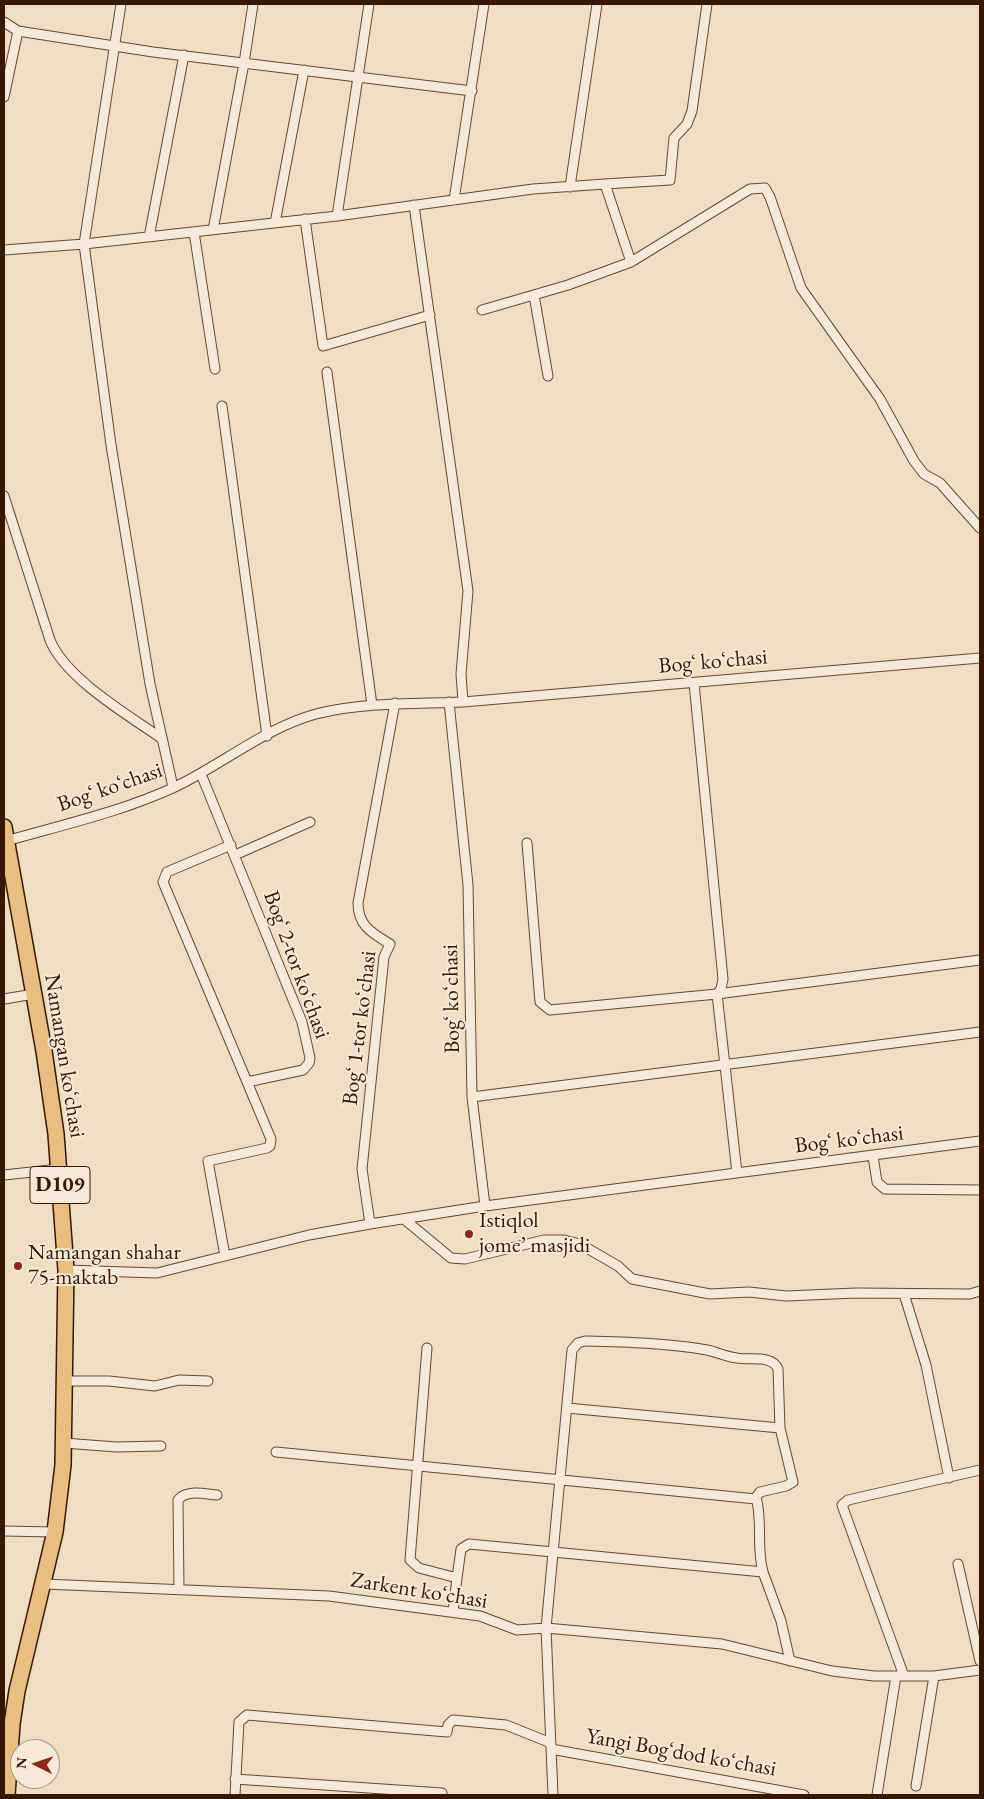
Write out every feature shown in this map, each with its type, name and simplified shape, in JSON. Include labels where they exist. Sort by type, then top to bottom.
[{"type":"main road","name":"Namangan koʻchasi","points":[[5,834],[34,994],[55,1125],[59,1169],[66,1270],[64,1443],[56,1532]]},
{"type":"main road","name":"D109","points":[[7,1795],[12,1724],[17,1692],[56,1532]]},
{"type":"street","points":[[121,4],[84,244],[111,445],[150,684],[173,787]]},
{"type":"street","points":[[213,230],[253,4]]},
{"type":"street","points":[[337,216],[370,4]]},
{"type":"street","points":[[454,200],[484,4]]},
{"type":"street","points":[[570,187],[597,4]]},
{"type":"street","points":[[4,250],[84,244],[337,216],[534,189],[670,180],[674,138],[687,124],[692,111],[707,4]]},
{"type":"street","points":[[4,22],[18,31],[114,46],[472,91]]},
{"type":"street","points":[[4,97],[18,31]]},
{"type":"street","points":[[149,237],[184,55]]},
{"type":"street","points":[[275,223],[304,70]]},
{"type":"street","points":[[605,184],[631,262]]},
{"type":"street","points":[[482,310],[534,295],[631,262],[750,189],[765,188],[801,288],[880,399],[914,461],[924,474],[940,483],[980,528]]},
{"type":"street","points":[[414,205],[468,591],[461,674],[463,702]]},
{"type":"street","points":[[305,219],[323,346],[430,315]]},
{"type":"street","points":[[194,232],[215,369]]},
{"type":"street","points":[[534,295],[548,376]]},
{"type":"street","points":[[327,372],[372,705]]},
{"type":"street","points":[[222,406],[267,736]]},
{"type":"street","points":[[4,496],[54,650],[70,669],[110,703],[161,738]]},
{"type":"street","name":"Bogʻ koʻchasi","points":[[5,834],[140,802],[201,774],[267,736],[315,714],[395,703],[463,702],[980,658]]},
{"type":"street","points":[[694,683],[723,979],[721,989],[717,994],[737,1173]]},
{"type":"street","name":"Bogʻ koʻchasi","points":[[450,702],[468,885],[472,1097],[485,1206]]},
{"type":"street","name":"Bogʻ 1-tor koʻchasi","points":[[370,1224],[362,1169],[384,957],[390,944],[366,928],[360,919],[358,903],[395,703]]},
{"type":"street","name":"Bogʻ 2-tor koʻchasi","points":[[201,774],[302,1022],[310,1058],[309,1063],[303,1070],[247,1082]]},
{"type":"street","points":[[235,855],[310,822]]},
{"type":"street","points":[[527,843],[540,1002],[543,1006],[555,1010],[717,994],[980,960]]},
{"type":"street","points":[[225,1256],[208,1162],[267,1148],[271,1142],[163,882],[167,872],[231,845]]},
{"type":"street","points":[[4,999],[34,994]]},
{"type":"street","points":[[472,1097],[980,1032]]},
{"type":"street","name":"Bogʻ koʻchasi","points":[[66,1270],[157,1273],[309,1235],[370,1224],[485,1206],[980,1142]]},
{"type":"street","points":[[873,1156],[877,1182],[885,1189],[980,1190]]},
{"type":"street","points":[[4,1175],[59,1169]]},
{"type":"street","points":[[404,1219],[445,1255],[458,1260],[544,1240],[564,1240],[580,1244],[618,1266],[632,1279],[710,1294],[749,1292],[786,1296],[856,1293],[970,1294],[980,1291]]},
{"type":"street","points":[[904,1294],[926,1365],[949,1478]]},
{"type":"street","points":[[553,1795],[546,1628],[572,1350],[578,1343],[585,1340],[676,1346],[708,1350],[739,1359],[774,1362],[778,1369],[780,1428],[793,1482],[786,1486],[760,1492],[756,1499]]},
{"type":"street","points":[[428,1348],[410,1560],[419,1568],[457,1578]]},
{"type":"street","points":[[64,1381],[115,1381],[155,1386],[179,1380],[208,1381]]},
{"type":"street","points":[[567,1408],[780,1428]]},
{"type":"street","points":[[64,1443],[116,1447],[161,1446]]},
{"type":"street","points":[[276,1452],[756,1499]]},
{"type":"street","points":[[876,1795],[900,1676],[842,1505],[848,1500],[980,1470]]},
{"type":"street","points":[[179,1589],[178,1500],[189,1493],[217,1495]]},
{"type":"street","points":[[756,1499],[759,1507],[759,1552],[763,1572],[781,1621],[790,1661]]},
{"type":"street","points":[[4,1531],[56,1532]]},
{"type":"street","points":[[453,1612],[461,1549],[468,1544],[763,1572]]},
{"type":"street","points":[[958,1564],[980,1661]]},
{"type":"street","name":"Zarkent koʻchasi","points":[[44,1584],[330,1596],[480,1616],[517,1630],[546,1628],[722,1644],[832,1671],[874,1676],[934,1676],[980,1670]]},
{"type":"street","points":[[916,1786],[934,1676]]},
{"type":"street","name":"Yangi Bogʻdod koʻchasi","points":[[236,1779],[239,1722],[247,1715],[447,1732],[448,1725],[453,1720],[506,1725],[551,1746],[804,1795]]},
{"type":"street","points":[[234,1795],[236,1779],[442,1793]]},
{"type":"place","name":"Istiqlol jome’ masjidi","points":[[469,1234]]},
{"type":"place","name":"Namangan shahar 75-maktab","points":[[18,1266]]}]
